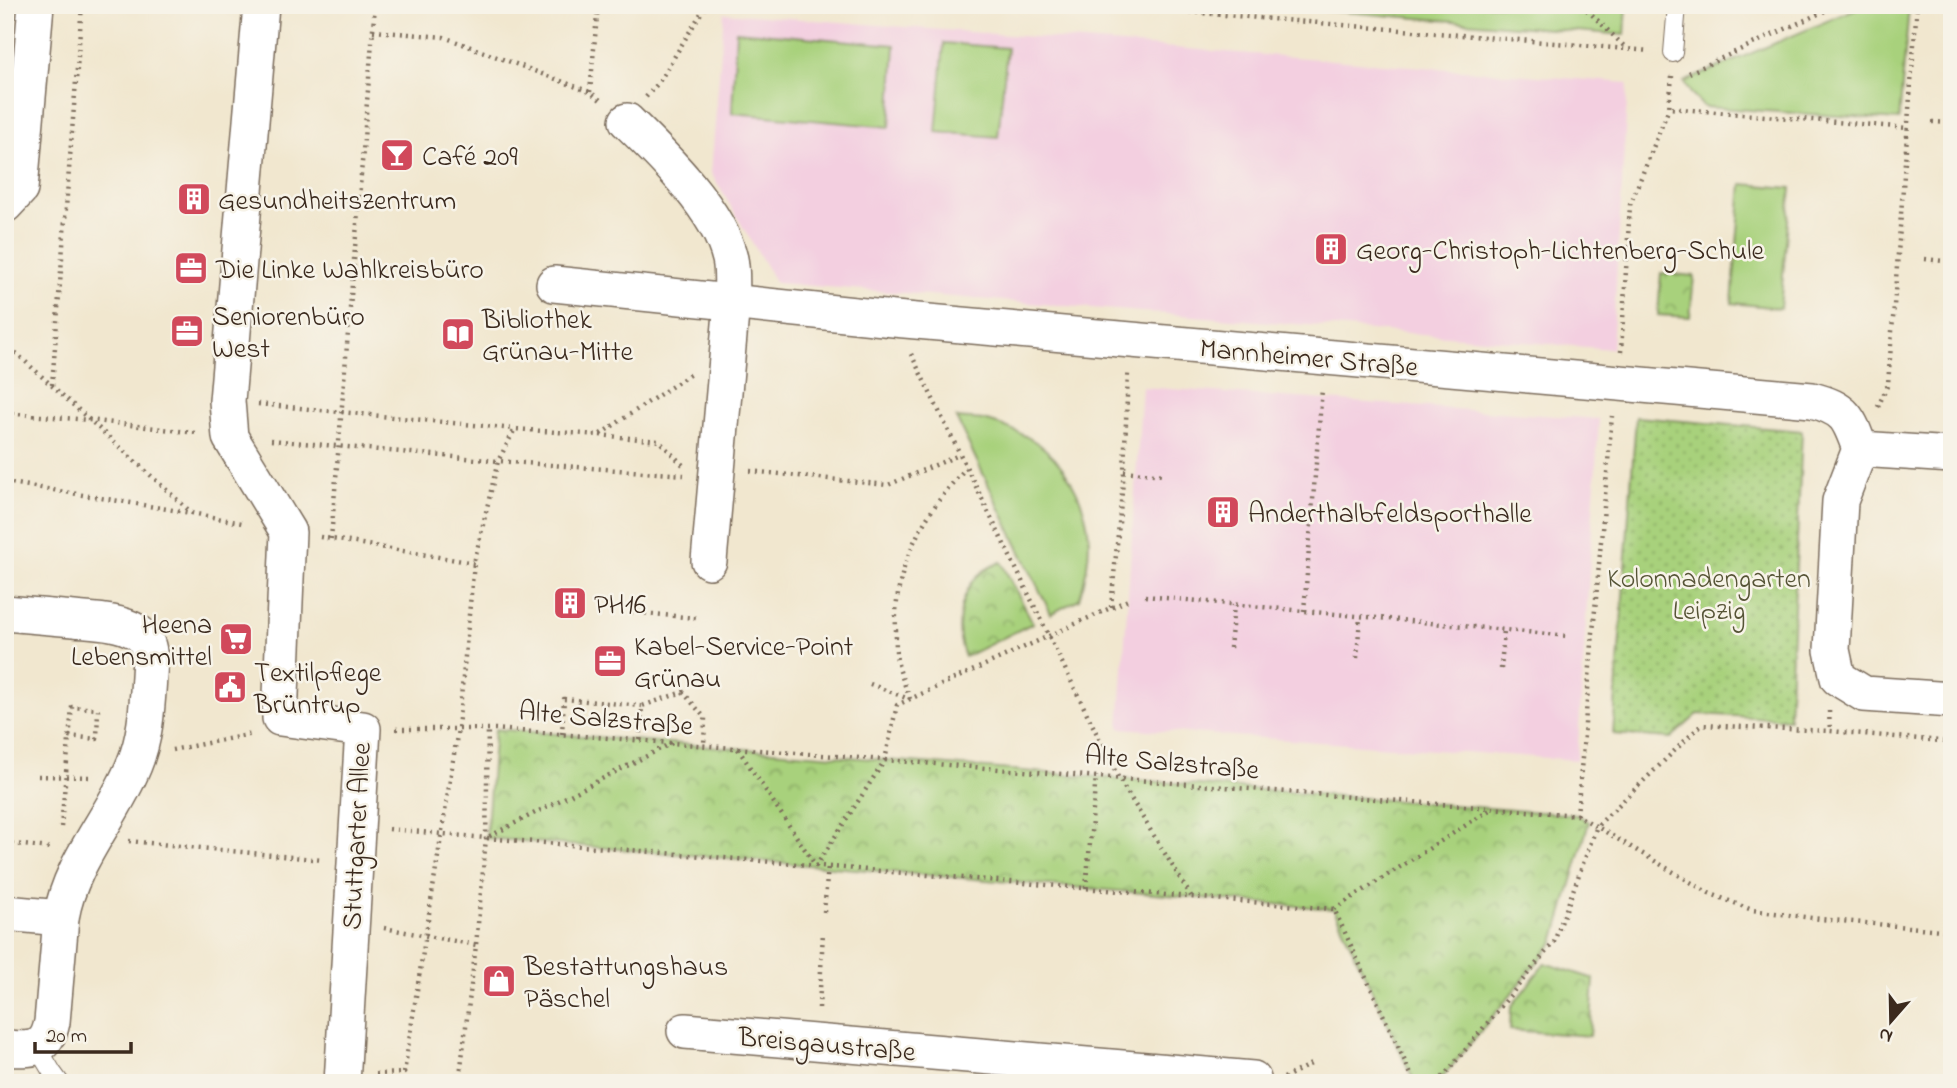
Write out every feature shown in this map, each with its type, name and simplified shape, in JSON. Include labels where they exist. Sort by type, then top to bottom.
[{"type":"street","points":[[5,205],[20,189],[36,5]]},
{"type":"street","points":[[261,5],[227,401],[230,437],[288,532],[280,718]]},
{"type":"street","points":[[627,121],[665,157],[714,219],[730,259],[732,302],[709,561]]},
{"type":"street","name":"Mannheimer Straße","points":[[554,284],[894,319],[1812,400],[1832,405],[1845,414],[1860,449]]},
{"type":"street","points":[[1952,455],[1860,449],[1840,502],[1832,650],[1838,678],[1864,694],[1952,701]]},
{"type":"street","points":[[5,613],[112,623],[127,627],[141,635],[148,648],[150,664],[147,714],[140,747],[126,783],[67,893],[61,918],[52,1022],[48,1035],[21,1048]]},
{"type":"street","name":"Stuttgarter Allee","points":[[280,718],[363,730],[342,1079]]},
{"type":"street","points":[[5,913],[61,918]]},
{"type":"street","name":"Breisgaustraße","points":[[685,1031],[817,1042],[968,1069],[1253,1079],[1253,1083]]},
{"type":"lane","points":[[1673,53],[1677,5]]},
{"type":"lane","points":[[21,1048],[61,1083]]},
{"type":"path","points":[[52,386],[82,5]]},
{"type":"path","points":[[331,539],[375,5]]},
{"type":"path","points":[[590,92],[598,5]]},
{"type":"path","points":[[373,31],[444,37],[590,92],[627,121],[659,82],[706,5]]},
{"type":"path","points":[[1106,5],[1673,53],[1669,108],[1630,205],[1618,383],[1613,406],[1577,815]]},
{"type":"path","points":[[1582,5],[1626,49]]},
{"type":"path","points":[[1671,82],[1838,5]]},
{"type":"path","points":[[1860,449],[1888,384],[1917,5]]},
{"type":"path","points":[[1669,108],[1908,128]]},
{"type":"path","points":[[1932,122],[1952,123]]},
{"type":"path","points":[[1925,259],[1952,261]]},
{"type":"path","points":[[894,319],[1119,779],[1192,897]]},
{"type":"path","points":[[1111,608],[1124,471],[1130,340]]},
{"type":"path","points":[[5,343],[192,513]]},
{"type":"path","points":[[1304,611],[1325,357]]},
{"type":"path","points":[[599,435],[704,365],[726,368]]},
{"type":"path","points":[[5,413],[230,437],[693,475],[659,441],[227,401]]},
{"type":"path","points":[[342,1079],[404,1073],[458,729],[474,563],[498,461],[515,429]]},
{"type":"path","points":[[718,468],[888,485],[959,454]]},
{"type":"path","points":[[910,699],[897,661],[895,609],[902,569],[923,523],[947,488],[966,468]]},
{"type":"path","points":[[1124,471],[1163,475]]},
{"type":"path","points":[[5,482],[474,563]]},
{"type":"path","points":[[1145,596],[1569,636]]},
{"type":"path","points":[[816,866],[885,760],[897,705],[1128,600]]},
{"type":"path","points":[[1230,648],[1234,605]]},
{"type":"path","points":[[631,612],[696,618]]},
{"type":"path","points":[[1357,657],[1360,616]]},
{"type":"path","points":[[1501,669],[1504,630]]},
{"type":"path","points":[[870,684],[910,699]]},
{"type":"path","points":[[562,734],[565,699],[642,706],[683,692],[705,718],[704,745]]},
{"type":"path","points":[[61,829],[67,776],[69,736],[72,706],[98,709],[97,740],[69,736]]},
{"type":"path","points":[[640,740],[642,706]]},
{"type":"path","points":[[140,747],[163,752],[250,735],[280,718]]},
{"type":"path","points":[[1438,1083],[1554,942],[1597,827],[1700,725],[1830,731],[1952,742]]},
{"type":"path","points":[[459,1083],[486,838],[488,729]]},
{"type":"path","name":"Alte Salzstraße","points":[[363,730],[488,729],[562,734],[1577,815],[1709,893],[1752,910],[1952,931]]},
{"type":"path","points":[[486,838],[673,743]]},
{"type":"path","points":[[737,748],[816,866]]},
{"type":"path","points":[[38,776],[112,778],[126,783]]},
{"type":"path","points":[[1086,888],[1096,776]]},
{"type":"path","points":[[357,826],[1334,909],[1493,808]]},
{"type":"path","points":[[5,843],[59,849],[122,840],[355,863]]},
{"type":"path","points":[[824,912],[828,866]]},
{"type":"path","points":[[1334,909],[1415,1083]]},
{"type":"path","points":[[352,922],[476,945]]},
{"type":"path","points":[[817,1042],[823,932]]},
{"type":"path","points":[[1275,1083],[1311,1064]]},
{"type":"shaded area","points":[[724,13],[1628,83],[1612,349],[776,283],[711,173]]},
{"type":"shaded area","points":[[1142,387],[1599,419],[1577,760],[1119,728]]},
{"type":"green space","points":[[1259,5],[1627,5],[1625,35]]},
{"type":"green space","points":[[1862,6],[1909,7],[1899,120],[1704,107],[1684,82]]},
{"type":"green space","points":[[736,31],[895,45],[890,127],[732,113]]},
{"type":"green space","points":[[944,43],[1007,48],[998,137],[936,132]]},
{"type":"green space","points":[[1742,184],[1791,188],[1780,308],[1732,303]]},
{"type":"green space","points":[[1661,273],[1694,276],[1690,317],[1658,315]]},
{"type":"green space","name":"Kolonnadengarten Leipzig","points":[[1636,417],[1802,431],[1789,719],[1698,714],[1671,738],[1613,734]]},
{"type":"green space","points":[[956,418],[983,420],[1033,440],[1063,469],[1077,491],[1088,529],[1087,563],[1079,599],[1051,614]]},
{"type":"green space","points":[[1001,562],[1033,623],[965,657],[959,628],[964,599],[976,577]]},
{"type":"green space","points":[[495,729],[1577,815],[1589,822],[1554,942],[1438,1083],[1415,1083],[1334,909],[486,838]]},
{"type":"green space","points":[[1545,963],[1594,979],[1590,1036],[1510,1030],[1511,1007]]},
{"type":"place","name":"Café 209","points":[[397,155]]},
{"type":"place","name":"Gesundheitszentrum","points":[[194,199]]},
{"type":"place","name":"Georg-Christoph-Lichtenberg-Schule","points":[[1331,249]]},
{"type":"place","name":"Die Linke Wahlkreisbüro","points":[[191,268]]},
{"type":"place","name":"Seniorenbüro West","points":[[187,331]]},
{"type":"place","name":"Bibliothek Grünau-Mitte","points":[[458,334]]},
{"type":"place","name":"Anderthalbfeldsporthalle","points":[[1223,512]]},
{"type":"place","name":"PH16","points":[[570,603]]},
{"type":"place","name":"Heena Lebensmittel","points":[[236,639]]},
{"type":"place","name":"Kabel-Service-Point Grünau","points":[[610,661]]},
{"type":"place","name":"Textilpflege Brüntrup","points":[[230,687]]},
{"type":"place","name":"Bestattungshaus Päschel","points":[[499,981]]}]
